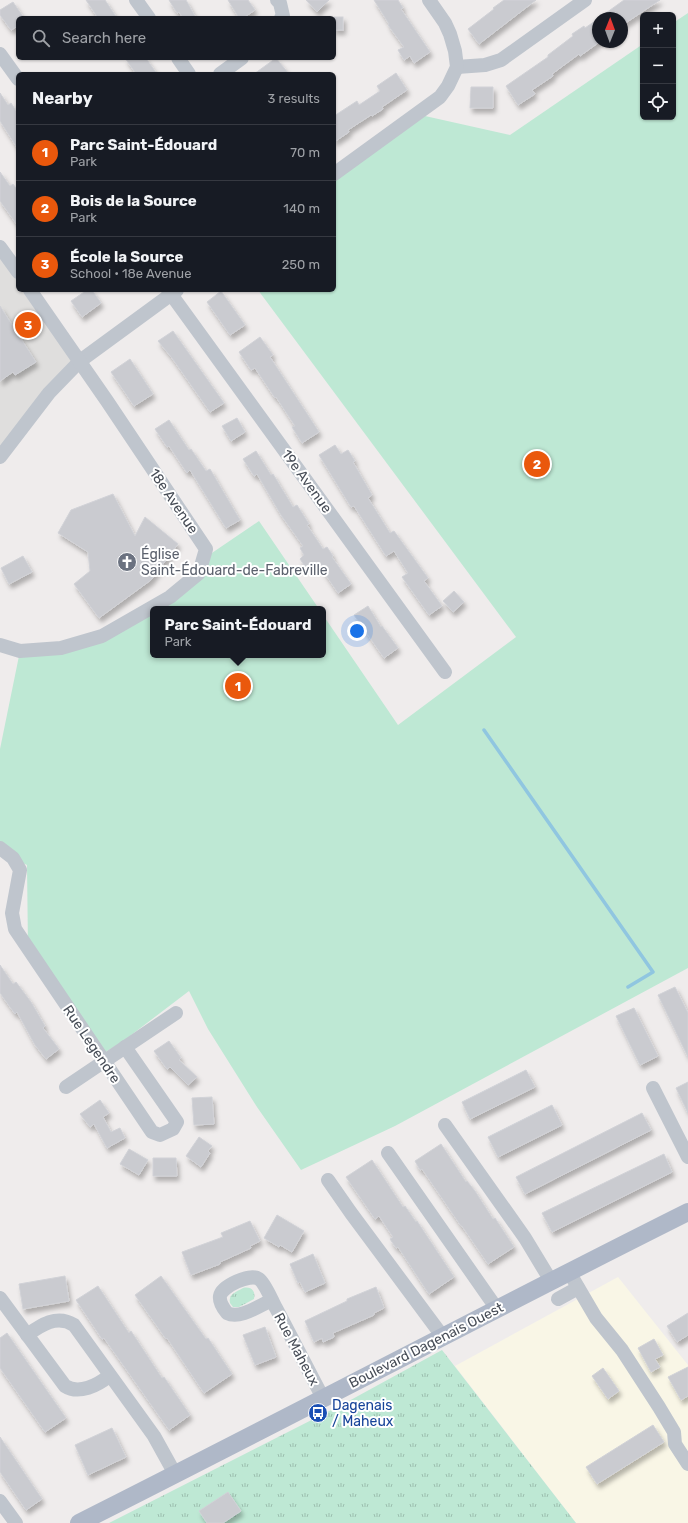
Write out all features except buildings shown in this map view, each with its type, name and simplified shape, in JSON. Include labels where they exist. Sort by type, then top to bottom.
[{"type":"main road","name":"Boulevard Dagenais Ouest","points":[[79,1523],[688,1212]]},
{"type":"street","points":[[136,0],[148,16]]},
{"type":"street","points":[[277,0],[280,3],[283,16]]},
{"type":"street","points":[[336,173],[440,97],[448,86],[457,67],[455,50],[445,23],[429,0]]},
{"type":"street","points":[[457,67],[485,65],[501,60],[586,0]]},
{"type":"street","points":[[0,54],[16,76]]},
{"type":"street","points":[[179,60],[188,72]]},
{"type":"street","points":[[223,72],[239,60]]},
{"type":"street","points":[[0,247],[16,269]]},
{"type":"street","name":"18e Avenue","points":[[31,292],[80,361],[206,549],[200,573],[170,597],[154,606]]},
{"type":"street","points":[[0,458],[49,393],[80,361],[171,292]]},
{"type":"street","name":"19e Avenue","points":[[173,292],[445,672]]},
{"type":"street","name":"18e Avenue","points":[[0,645],[20,651],[61,648],[102,636],[150,608]]},
{"type":"street","name":"Rue Legendre","points":[[0,848],[13,858],[20,870],[12,913],[15,929],[152,1132],[160,1135],[173,1129],[177,1122],[125,1047]]},
{"type":"street","points":[[66,1087],[176,1013]]},
{"type":"street","points":[[653,1088],[688,1157]]},
{"type":"street","points":[[445,1125],[525,1238],[551,1281]]},
{"type":"street","points":[[388,1153],[497,1309]]},
{"type":"street","points":[[328,1180],[350,1213],[443,1338]]},
{"type":"street","points":[[569,1272],[596,1318],[622,1350],[654,1399],[674,1432],[675,1444],[688,1464]]},
{"type":"street","points":[[558,1298],[578,1288]]},
{"type":"street","points":[[0,1298],[61,1382],[68,1388],[79,1389],[91,1387],[109,1376]]},
{"type":"street","name":"Rue Maheux","points":[[272,1300],[323,1398]]},
{"type":"street","points":[[27,1335],[46,1322],[60,1320],[70,1322],[154,1436],[175,1474]]},
{"type":"street","points":[[0,1501],[16,1523]]},
{"type":"shaded area","points":[[0,241],[16,265],[16,292],[33,292],[80,361],[0,448]]},
{"type":"shaded area","points":[[618,1277],[688,1365],[688,1523],[576,1523],[455,1366]]},
{"type":"green space","points":[[688,13],[688,968],[395,1126],[301,1170],[257,1107],[208,1029],[189,991],[122,1042],[102,1054],[28,949],[27,865],[0,852],[0,749],[20,651],[61,648],[106,629],[150,606],[150,658],[326,658],[326,619],[398,725],[516,637],[259,292],[336,292],[336,180],[425,116],[510,135],[640,46],[640,120],[676,120],[676,21]]},
{"type":"green space","points":[[259,521],[317,606],[151,606],[194,584],[206,557]]},
{"type":"green space","points":[[243,1288],[251,1288],[254,1291],[254,1299],[239,1307],[233,1307],[230,1303],[231,1295]]},
{"type":"green space","points":[[442,1350],[576,1523],[109,1523],[347,1402]]},
{"type":"waterway","points":[[484,730],[653,972],[628,987]]},
{"type":"place","name":"École la Source","points":[[28,325]]},
{"type":"place","name":"Bois de la Source","points":[[537,464]]},
{"type":"place","name":"Église Saint-Édouard-de-Fabreville","points":[[127,562]]},
{"type":"place","name":"Parc Saint-Édouard","points":[[238,686]]},
{"type":"place","name":"Dagenais / Maheux","points":[[318,1413]]}]
